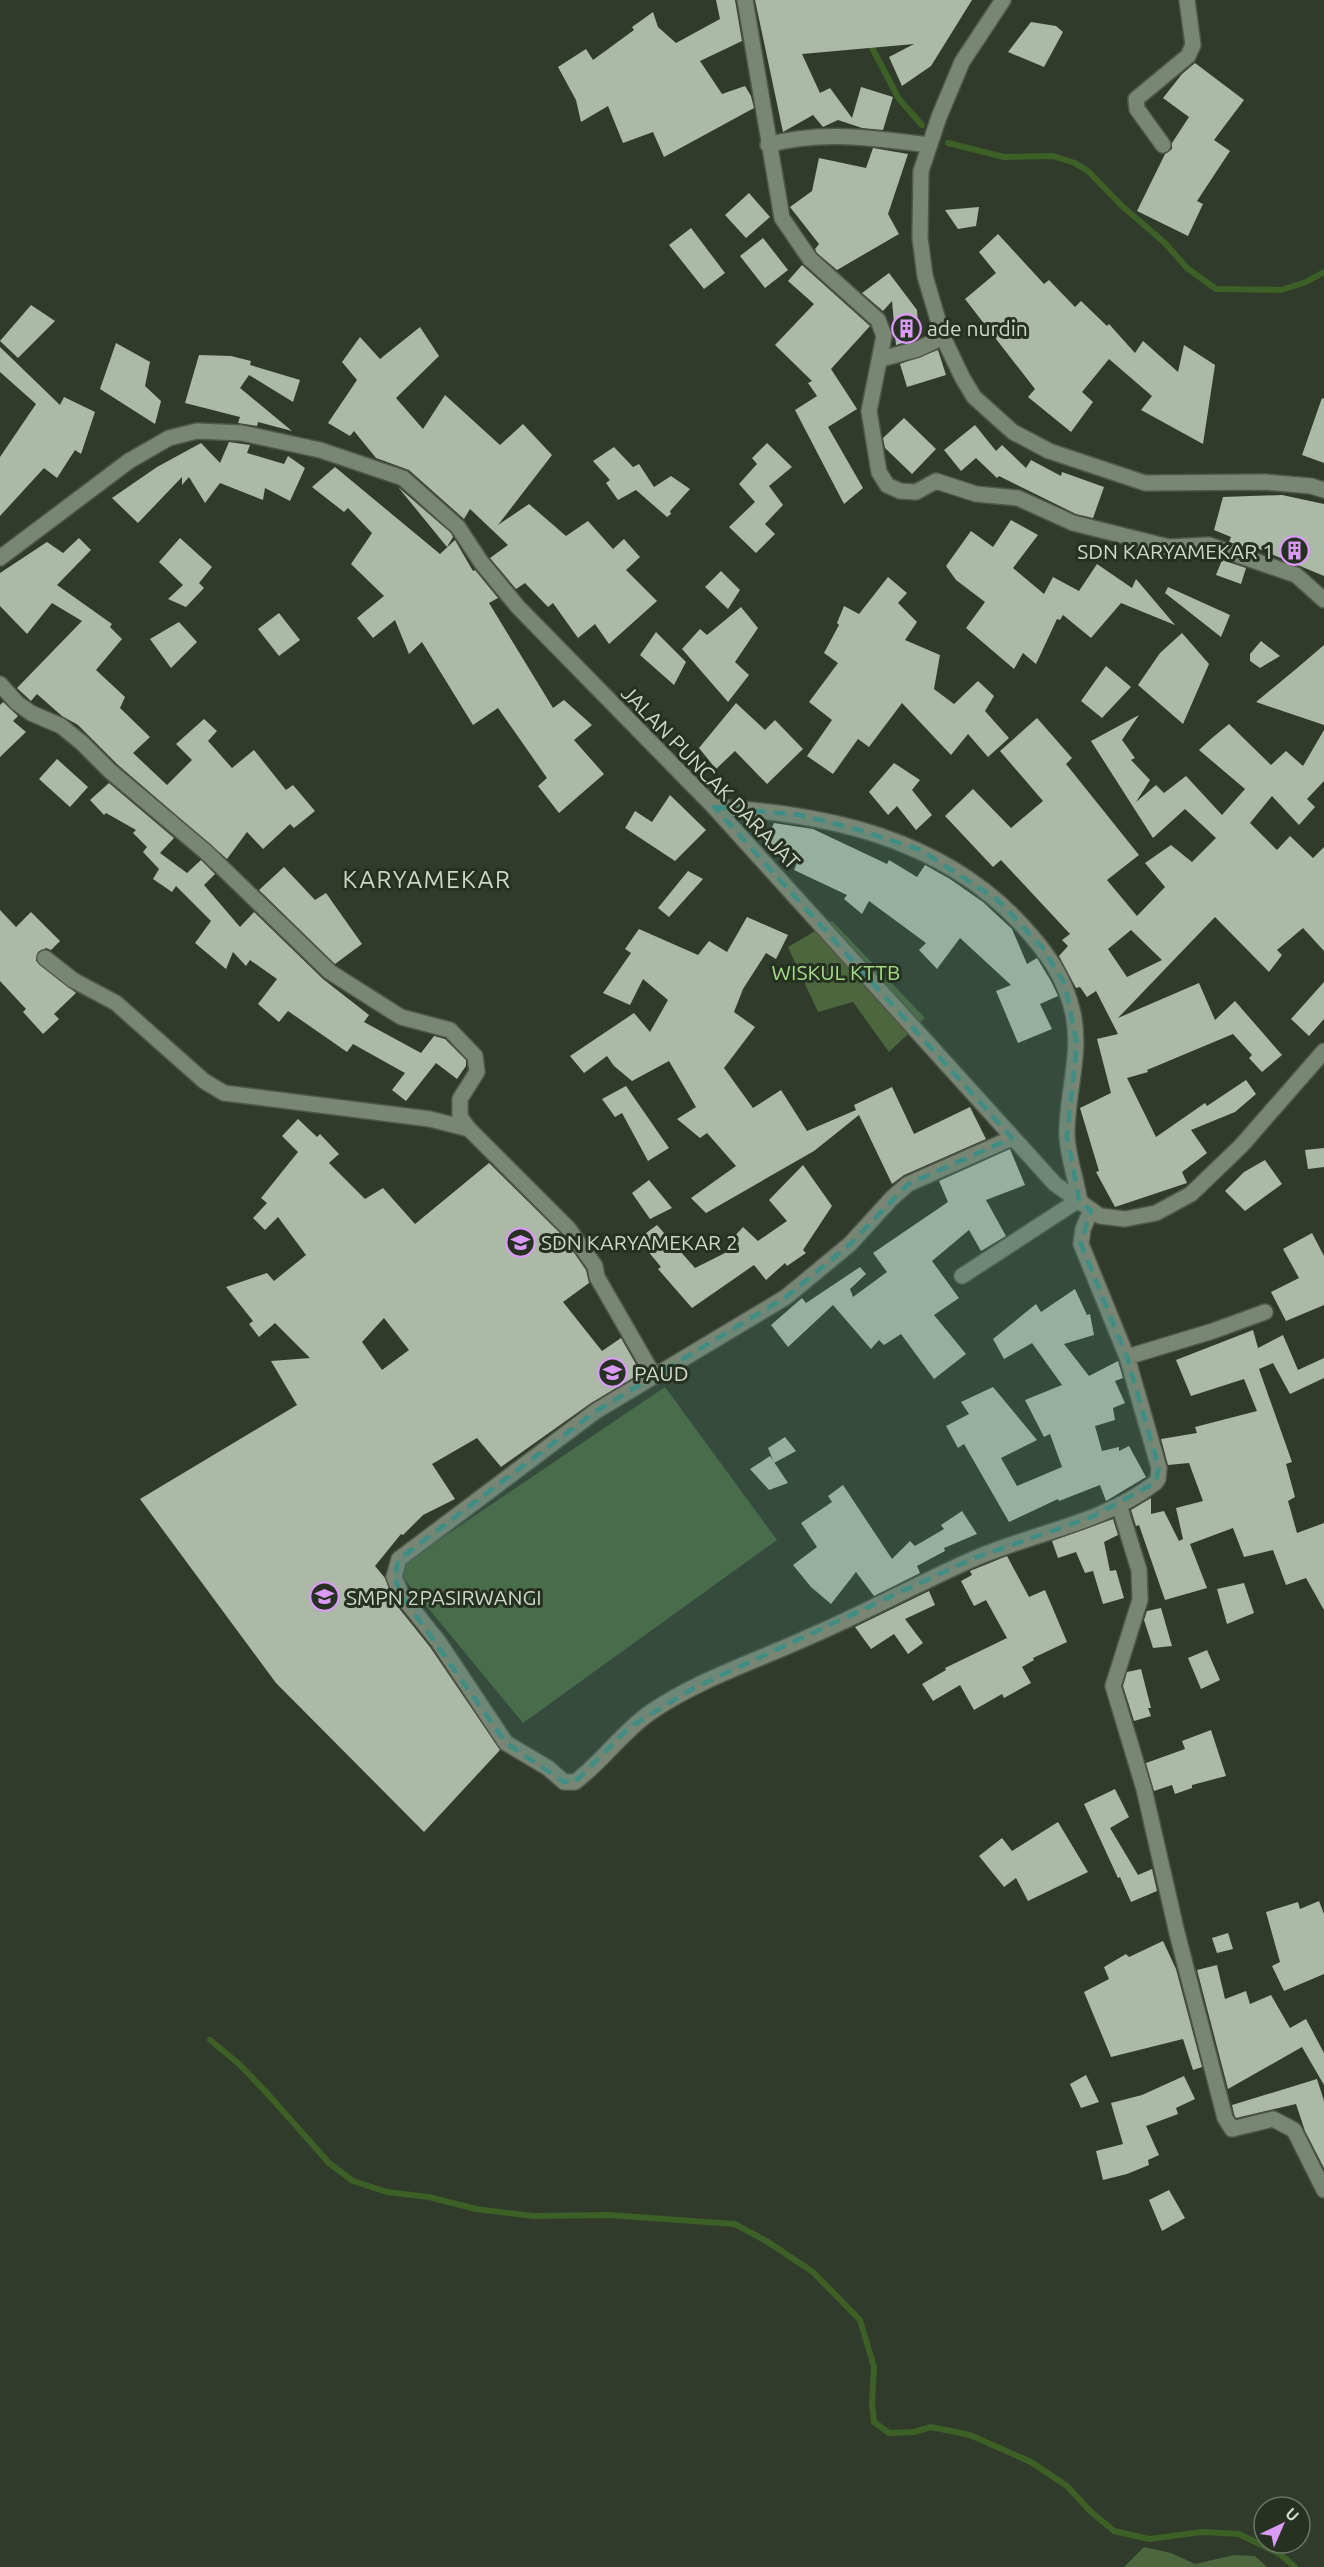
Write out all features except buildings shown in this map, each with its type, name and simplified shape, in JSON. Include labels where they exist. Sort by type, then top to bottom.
[{"type":"street","points":[[745,0],[782,218],[801,249],[878,320],[884,336],[869,411],[879,472],[886,485],[900,491],[916,492],[936,481],[976,494],[1018,498],[1073,523],[1169,547],[1209,545],[1296,575],[1324,600]]},
{"type":"street","points":[[1002,0],[962,62],[939,117],[921,171],[920,238],[925,276],[944,337],[974,397],[1013,432],[1049,451],[1146,483],[1265,482],[1320,488]]},
{"type":"street","points":[[1163,145],[1137,109],[1136,99],[1188,56],[1193,45],[1187,0]]},
{"type":"street","points":[[768,145],[799,137],[872,138],[929,145]]},
{"type":"street","points":[[881,358],[918,349],[944,337]]},
{"type":"street","name":"JALAN PUNCAK DARAJAT","points":[[0,558],[58,516],[106,477],[169,438],[197,431],[242,433],[320,450],[403,478],[458,527],[518,608],[714,807],[1055,1184],[1100,1216],[1125,1219],[1156,1213],[1191,1194],[1241,1146],[1324,1051]]},
{"type":"street","points":[[0,684],[17,703],[61,726],[82,743],[110,771],[206,852],[330,972],[401,1017],[450,1030],[475,1056],[477,1072],[460,1099],[460,1117],[469,1129],[568,1228],[595,1266],[597,1277],[654,1376]]},
{"type":"street","points":[[714,807],[801,815],[856,829],[921,850],[966,876],[998,900],[1042,947],[1065,984],[1077,1044],[1067,1137],[1082,1204],[1081,1244],[1127,1357],[1159,1472],[1158,1479],[1119,1505],[1092,1517],[972,1559],[814,1635],[694,1688],[654,1710],[630,1728],[575,1782],[564,1782],[548,1768],[506,1743],[438,1641],[402,1596],[394,1577],[399,1559],[596,1411],[767,1309],[804,1283],[850,1244],[892,1197],[908,1184],[1012,1138]]},
{"type":"street","points":[[45,958],[73,980],[116,1003],[204,1081],[224,1093],[430,1119],[469,1129]]},
{"type":"street","points":[[962,1276],[1082,1204]]},
{"type":"street","points":[[1127,1357],[1213,1331],[1264,1312]]},
{"type":"street","points":[[1119,1505],[1139,1570],[1140,1600],[1113,1686],[1144,1789],[1180,1945],[1225,2118],[1232,2129],[1273,2119],[1294,2130],[1324,2190]]},
{"type":"highlighted area","points":[[714,807],[801,815],[856,829],[921,850],[998,900],[1042,947],[1065,984],[1077,1044],[1067,1137],[1080,1203],[1091,1210],[1081,1244],[1127,1357],[1159,1468],[1155,1483],[1092,1517],[972,1559],[694,1688],[630,1727],[575,1782],[564,1782],[506,1743],[402,1596],[394,1577],[399,1559],[596,1411],[786,1297],[850,1244],[908,1184],[1012,1138]]},
{"type":"green space","name":"WISKUL KTTB","points":[[832,921],[925,1018],[889,1052],[853,1002],[818,1012],[788,947]]},
{"type":"green space","points":[[665,1387],[777,1540],[523,1723],[396,1569]]},
{"type":"green space","points":[[1144,2547],[1171,2553],[1195,2564],[1234,2555],[1255,2556],[1267,2567],[1124,2567]]},
{"type":"waterway","points":[[869,42],[899,99],[922,125]]},
{"type":"waterway","points":[[948,143],[1004,157],[1053,156],[1075,163],[1089,172],[1122,206],[1165,243],[1187,268],[1216,289],[1281,290],[1306,282],[1324,272]]},
{"type":"waterway","points":[[210,2040],[239,2064],[329,2163],[353,2181],[387,2192],[429,2197],[476,2209],[533,2216],[609,2215],[735,2224],[768,2242],[813,2272],[860,2320],[874,2367],[872,2403],[874,2422],[889,2433],[914,2432],[931,2427],[970,2435],[1031,2462],[1067,2486],[1090,2511],[1114,2531],[1149,2539],[1202,2532],[1239,2534],[1280,2554],[1295,2567]]},
{"type":"place","name":"ade nurdin","points":[[906,328]]},
{"type":"place","name":"SDN KARYAMEKAR 1","points":[[1295,551]]},
{"type":"place","name":"SDN KARYAMEKAR 2","points":[[520,1242]]},
{"type":"place","name":"PAUD","points":[[613,1373]]},
{"type":"place","name":"SMPN 2PASIRWANGI","points":[[325,1597]]},
{"type":"district","name":"KARYAMEKAR","points":[[427,879]]}]
